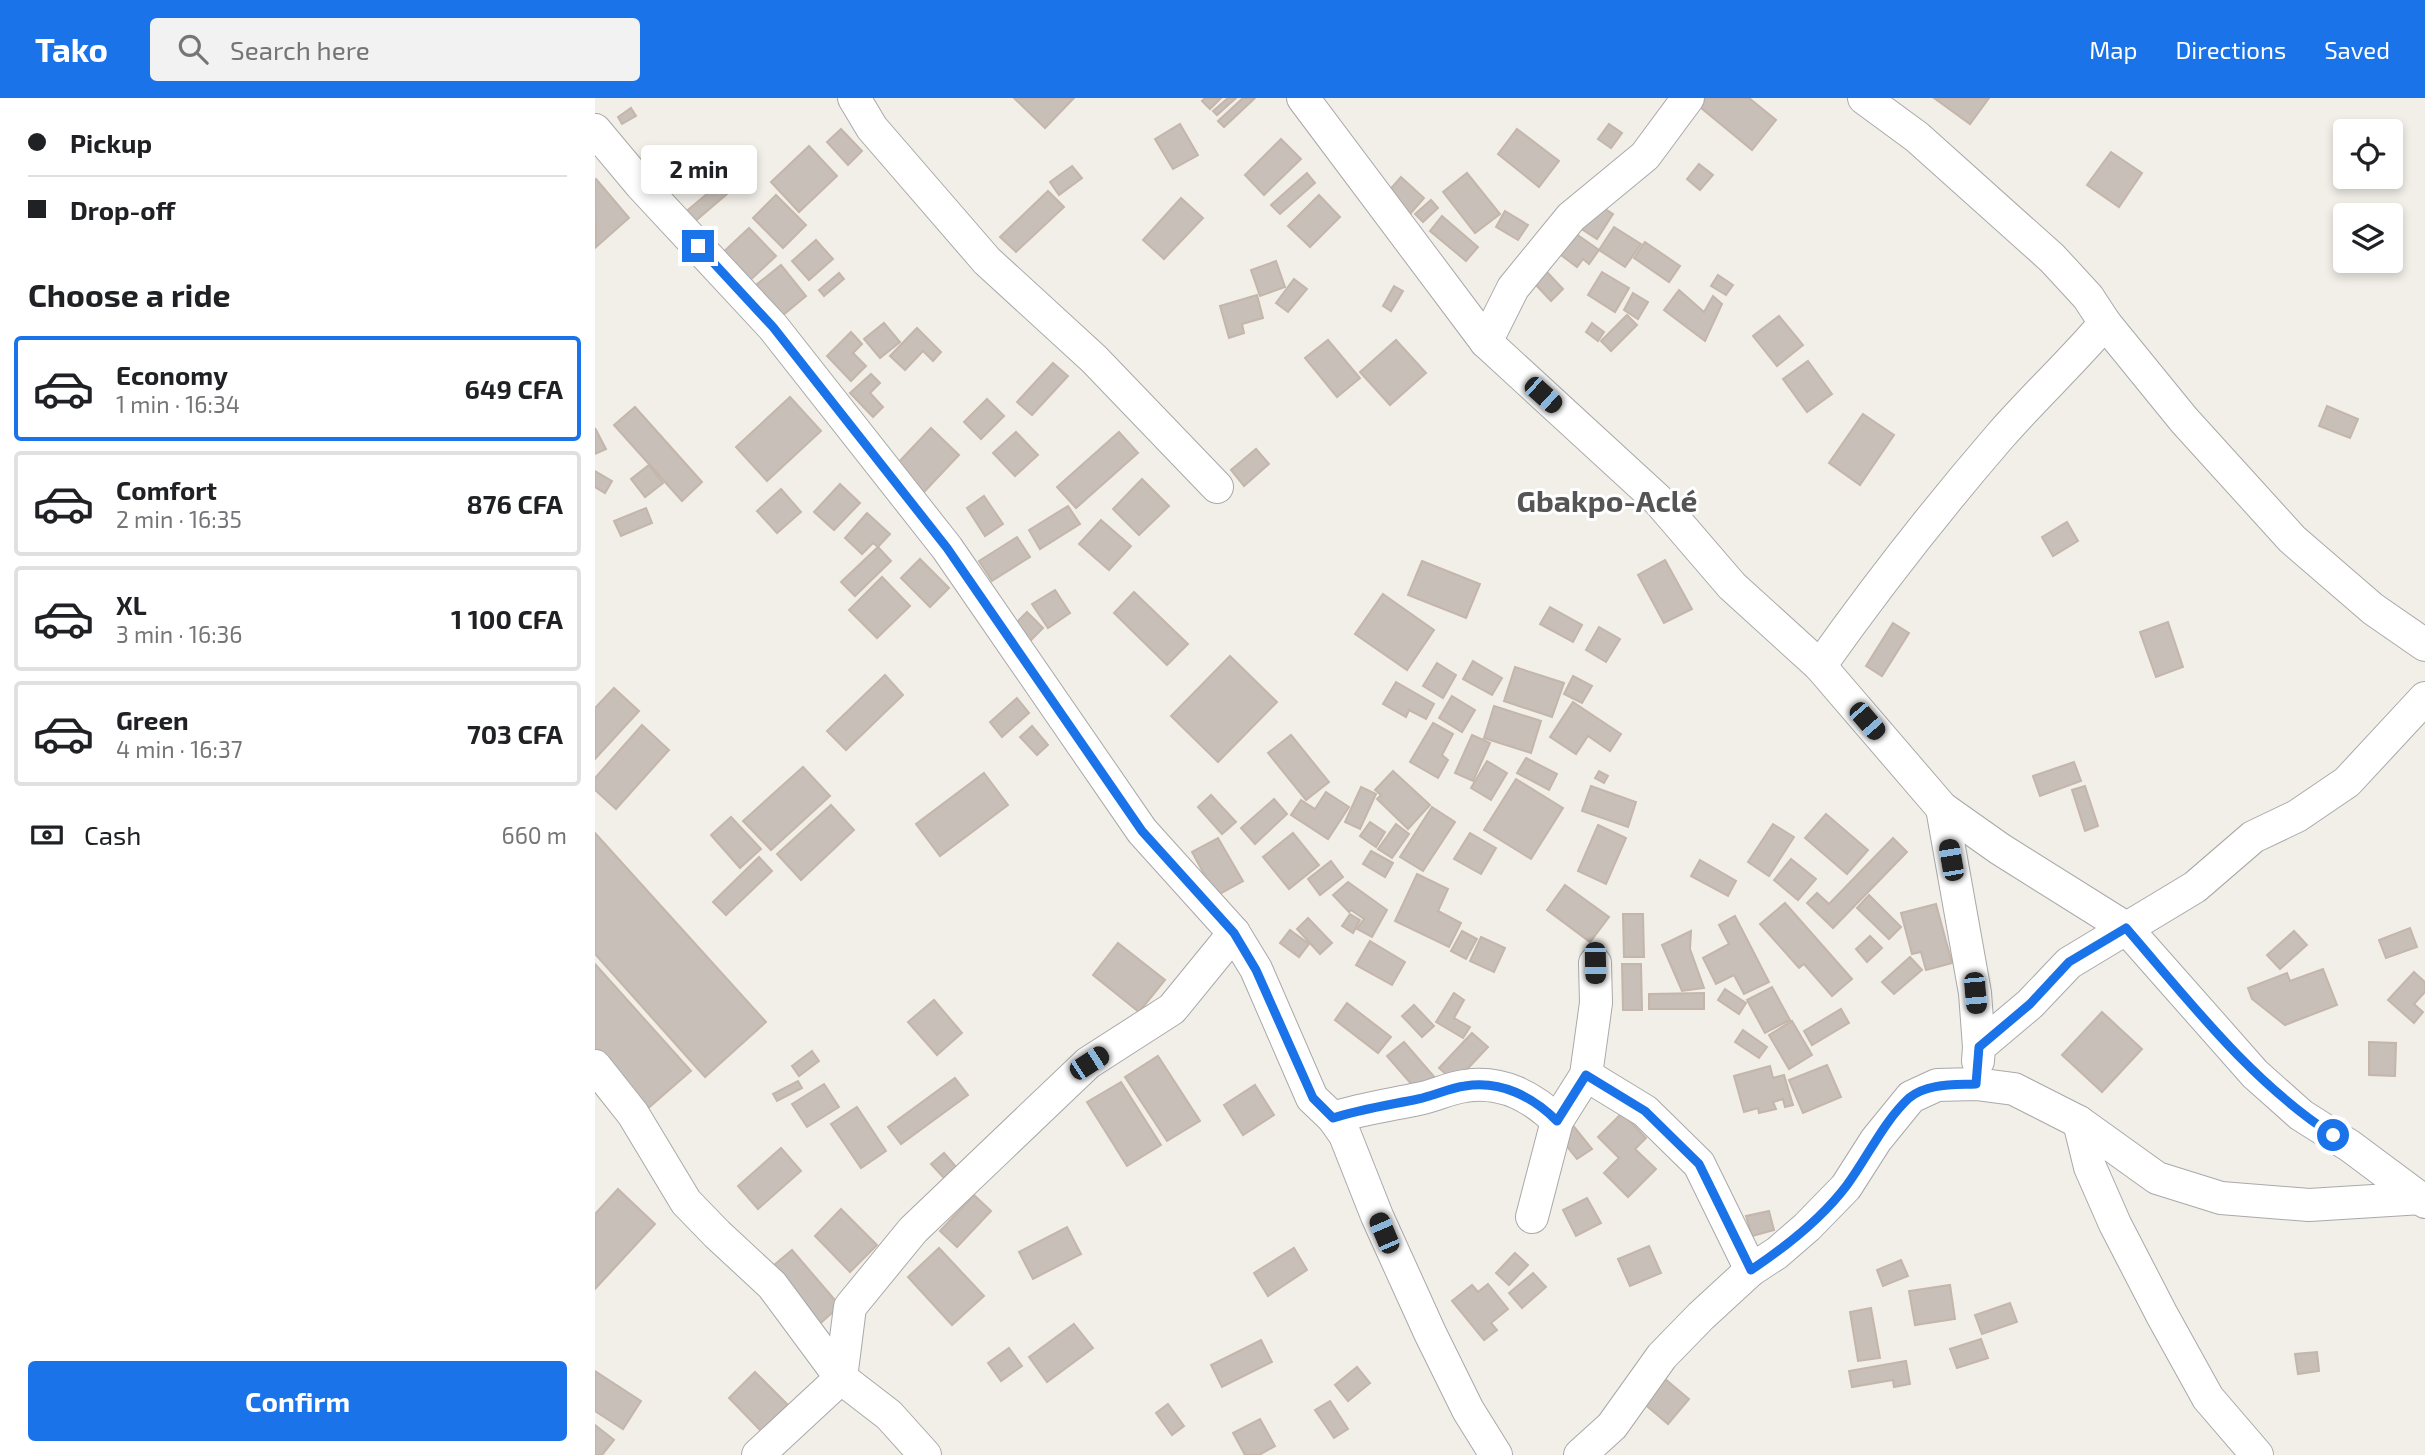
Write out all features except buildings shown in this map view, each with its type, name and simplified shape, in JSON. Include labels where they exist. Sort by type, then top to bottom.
[{"type":"street","points":[[854,98],[872,128],[987,261],[1094,359],[1217,487]]},
{"type":"street","points":[[1303,98],[1486,342],[1658,499],[1732,586],[1820,666],[1942,808],[2000,849],[2126,928],[2255,1074],[2301,1115],[2350,1146],[2423,1200]]},
{"type":"street","points":[[1486,342],[1513,288],[1571,217],[1645,156],[1688,98]]},
{"type":"street","points":[[1864,98],[1917,137],[2052,258],[2088,297],[2105,323],[2184,420],[2292,539],[2373,609],[2425,645]]},
{"type":"street","points":[[595,130],[641,185],[782,337],[947,548],[1142,831],[1234,933],[1256,970],[1313,1098],[1345,1135],[1377,1216],[1430,1333],[1468,1410],[1496,1455]]},
{"type":"street","points":[[1820,666],[1914,541],[2001,435],[2105,323]]},
{"type":"street","points":[[1979,1047],[2030,1004],[2069,962],[2195,887],[2253,837],[2297,816],[2347,782],[2425,698]]},
{"type":"street","points":[[1942,808],[1975,993],[1979,1047],[1976,1084]]},
{"type":"street","points":[[758,1455],[841,1378],[850,1307],[913,1230],[1089,1063],[1173,1009],[1234,933]]},
{"type":"street","points":[[1532,1217],[1557,1121],[1586,1075],[1596,1003],[1595,963]]},
{"type":"street","points":[[595,1066],[633,1114],[687,1202],[733,1250],[772,1285],[841,1378],[889,1415],[925,1455]]},
{"type":"street","points":[[1586,1075],[1645,1111],[1699,1164],[1751,1270]]},
{"type":"street","points":[[1333,1118],[1358,1110],[1428,1097],[1463,1086],[1490,1084],[1540,1104],[1557,1121]]},
{"type":"street","points":[[1580,1455],[1612,1426],[1662,1356],[1701,1316],[1751,1270],[1787,1244],[1846,1187],[1876,1140],[1911,1097],[1937,1085],[1976,1084],[2014,1089],[2079,1122],[2157,1178],[2221,1198],[2309,1205],[2423,1200]]},
{"type":"street","points":[[2079,1122],[2090,1167],[2115,1224],[2162,1315],[2209,1398],[2257,1455]]},
{"type":"district","name":"Gbakpo-Aclé","points":[[1607,500]]},
{"type":"route","points":[[698,246],[773,327],[947,548],[1142,831],[1234,933],[1256,970],[1313,1098],[1333,1118],[1358,1110],[1428,1097],[1463,1086],[1490,1084],[1540,1104],[1557,1121],[1586,1075],[1645,1111],[1699,1164],[1751,1270],[1777,1253],[1807,1227],[1846,1187],[1876,1140],[1911,1097],[1937,1085],[1976,1084],[1979,1047],[2030,1004],[2069,962],[2126,928],[2255,1074],[2301,1115],[2333,1135]]}]
